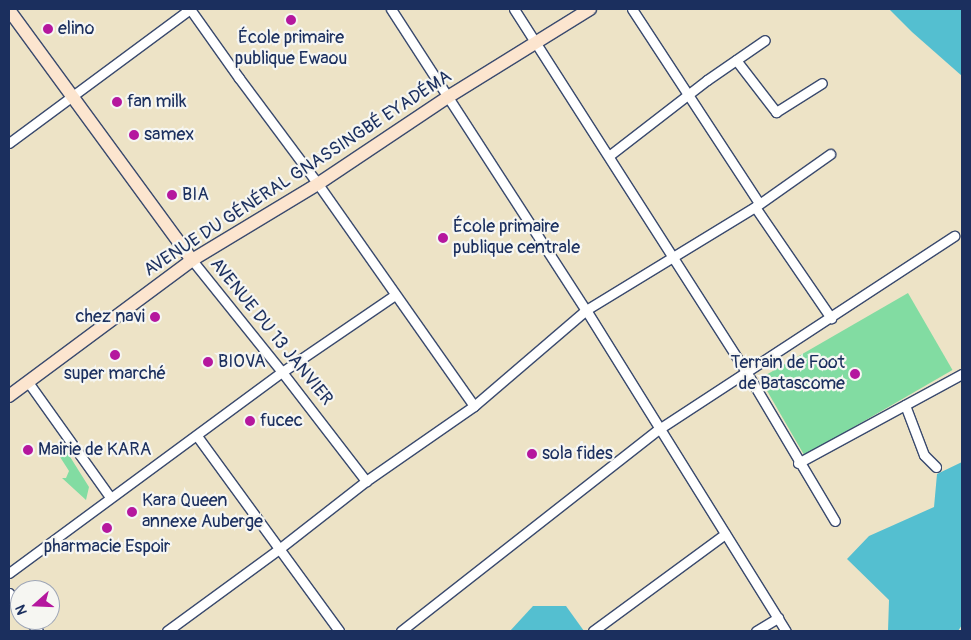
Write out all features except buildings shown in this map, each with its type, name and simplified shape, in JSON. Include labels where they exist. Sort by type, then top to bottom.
[{"type":"main road","name":"AVENUE DU GÉNÉRAL GNASSINGBÉ EYADÉMA","points":[[9,396],[192,260],[318,184],[448,97],[590,9]]},
{"type":"main road","name":"AVENUE DU 13 JANVIER","points":[[9,10],[192,260]]},
{"type":"street","points":[[9,143],[190,9],[238,78],[318,184],[474,406]]},
{"type":"street","points":[[391,9],[586,310],[658,429],[786,631]]},
{"type":"street","points":[[514,9],[610,155],[747,373],[798,463],[835,522]]},
{"type":"street","points":[[632,9],[831,318]]},
{"type":"street","points":[[610,155],[764,40]]},
{"type":"street","points":[[736,60],[776,112],[822,82]]},
{"type":"street","points":[[167,631],[279,549],[366,480],[474,406],[586,310],[674,258],[757,205],[830,154]]},
{"type":"street","points":[[401,631],[658,429],[747,373],[954,236]]},
{"type":"street","name":"AVENUE DU 13 JANVIER","points":[[192,260],[366,480]]},
{"type":"street","points":[[9,573],[282,372],[395,295]]},
{"type":"street","points":[[798,463],[962,374]]},
{"type":"street","points":[[28,382],[110,497]]},
{"type":"street","points":[[905,405],[924,455],[936,468]]},
{"type":"street","points":[[197,436],[339,631]]},
{"type":"street","points":[[593,631],[724,534]]},
{"type":"street","points":[[756,631],[778,618]]},
{"type":"green space","name":"Terrain de Foot de Batascome","points":[[908,293],[952,370],[804,456],[760,379]]},
{"type":"green space","points":[[56,444],[58,447],[62,444],[89,487],[86,500],[62,478],[66,478],[69,471],[53,446]]},
{"type":"water","points":[[889,9],[962,9],[962,76],[912,32]]},
{"type":"water","points":[[962,462],[962,625],[958,631],[888,631],[889,600],[847,559],[869,536],[934,507],[937,474]]},
{"type":"water","points":[[533,606],[566,606],[584,631],[510,631]]},
{"type":"place","name":"École primaire publique Ewaou","points":[[291,20]]},
{"type":"place","name":"elino","points":[[48,29]]},
{"type":"place","name":"fan milk","points":[[117,102]]},
{"type":"place","name":"samex","points":[[134,135]]},
{"type":"place","name":"BIA","points":[[172,195]]},
{"type":"place","name":"École primaire publique centrale","points":[[443,238]]},
{"type":"place","name":"chez navi","points":[[155,317]]},
{"type":"place","name":"super marché","points":[[115,355]]},
{"type":"place","name":"BIOVA","points":[[208,362]]},
{"type":"place","name":"Terrain de Foot de Batascome","points":[[855,374]]},
{"type":"place","name":"fucec","points":[[250,421]]},
{"type":"place","name":"Mairie de KARA","points":[[28,450]]},
{"type":"place","name":"sola fides","points":[[532,454]]},
{"type":"place","name":"Kara Queen annexe Auberge","points":[[132,512]]},
{"type":"place","name":"pharmacie Espoir","points":[[107,528]]}]
